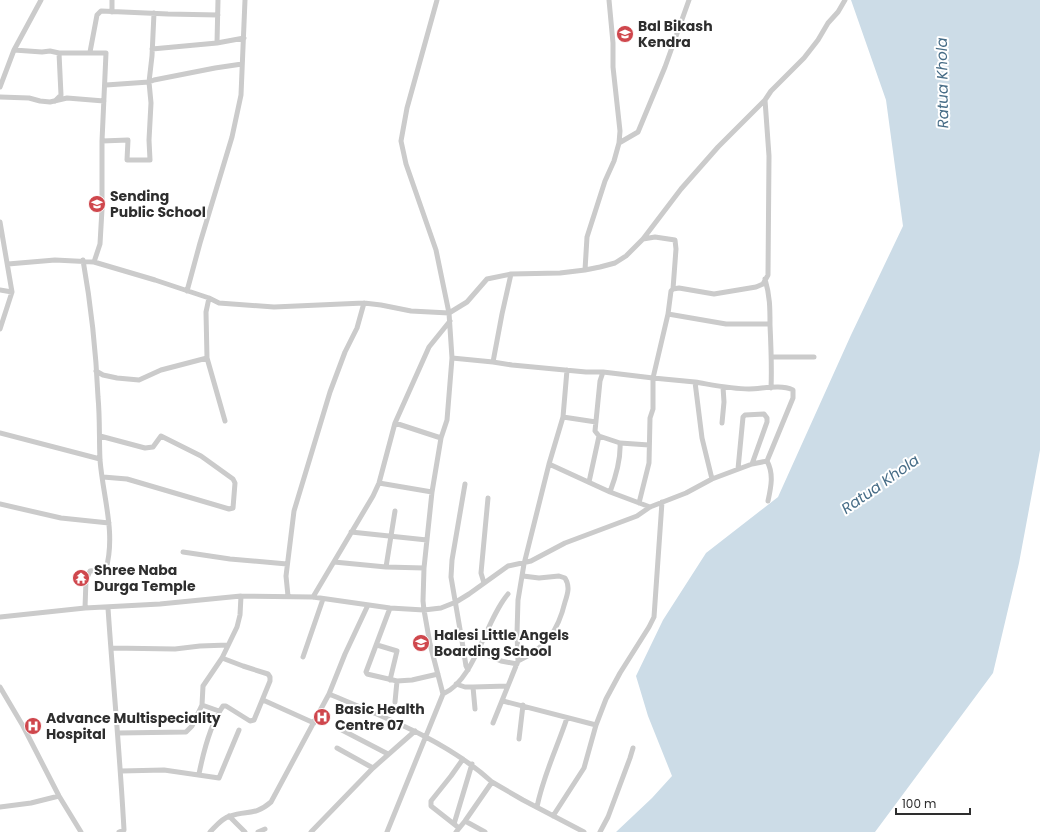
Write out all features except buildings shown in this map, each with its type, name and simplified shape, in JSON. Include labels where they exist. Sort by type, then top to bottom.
[{"type":"street","points":[[0,86],[14,50],[41,0]]},
{"type":"street","points":[[112,0],[112,12]]},
{"type":"street","points":[[217,42],[218,0]]},
{"type":"street","points":[[187,291],[232,137],[241,95],[246,0]]},
{"type":"street","points":[[387,832],[442,694],[430,644],[423,602],[424,568],[432,492],[441,438],[447,420],[452,358],[450,321],[436,250],[406,164],[401,142],[407,108],[436,0]]},
{"type":"street","points":[[584,270],[587,237],[605,181],[614,162],[619,143],[620,131],[613,67],[614,43],[609,0]]},
{"type":"street","points":[[619,143],[638,132],[665,67],[689,0]]},
{"type":"street","points":[[8,264],[55,260],[83,260],[94,262],[155,280],[209,298],[219,303],[274,307],[364,303],[381,304],[411,311],[449,313],[467,302],[487,279],[511,274],[560,272],[600,267],[615,262],[626,256],[643,239],[681,189],[718,147],[765,100],[771,91],[809,52],[845,0]]},
{"type":"street","points":[[90,52],[97,15],[101,11],[218,15]]},
{"type":"street","points":[[102,141],[128,140],[127,160],[150,160],[149,140],[151,103],[149,82],[154,13]]},
{"type":"street","points":[[152,49],[244,38]]},
{"type":"street","points":[[14,50],[42,52],[50,51],[59,53],[106,53],[106,85],[102,141],[102,209],[100,244],[94,262]]},
{"type":"street","points":[[55,101],[61,95],[59,53]]},
{"type":"street","points":[[106,85],[149,82],[242,64]]},
{"type":"street","points":[[0,97],[29,98],[40,101],[55,101],[67,98],[104,101]]},
{"type":"street","points":[[673,289],[679,288],[714,294],[756,287],[762,284],[768,275],[769,156],[765,100]]},
{"type":"street","points":[[0,222],[12,292],[0,329]]},
{"type":"street","points":[[640,503],[649,463],[650,418],[653,409],[653,378],[668,314],[671,291],[673,289],[676,250],[675,240],[655,237],[643,239]]},
{"type":"street","points":[[83,260],[90,296],[100,436],[100,459],[109,523],[109,557],[106,569],[90,571],[86,580],[85,608]]},
{"type":"street","points":[[493,362],[511,274]]},
{"type":"street","points":[[765,279],[769,293],[772,357],[771,388]]},
{"type":"street","points":[[0,290],[12,292]]},
{"type":"street","points":[[209,298],[206,312],[207,358],[225,421]]},
{"type":"street","points":[[288,596],[286,576],[294,511],[330,392],[345,352],[357,328],[364,303]]},
{"type":"street","points":[[668,314],[726,324],[770,324]]},
{"type":"street","points":[[313,597],[373,496],[379,483],[396,423],[429,347],[450,321]]},
{"type":"street","points":[[772,357],[814,357]]},
{"type":"street","points":[[96,371],[103,375],[117,378],[140,380],[161,370],[207,358]]},
{"type":"street","points":[[452,358],[512,365],[603,372],[695,382],[723,387],[748,389],[789,388],[792,390],[793,398],[766,461]]},
{"type":"street","points":[[493,723],[518,663],[518,606],[524,564],[549,464],[563,417],[567,370]]},
{"type":"street","points":[[603,372],[600,381],[595,431],[599,436],[620,443],[649,445]]},
{"type":"street","points":[[695,382],[702,438],[712,479]]},
{"type":"street","points":[[722,423],[724,402],[723,387]]},
{"type":"street","points":[[738,469],[743,417],[745,415],[764,414],[767,418],[767,422],[752,464]]},
{"type":"street","points":[[563,417],[596,422]]},
{"type":"street","points":[[396,423],[441,438]]},
{"type":"street","points":[[0,432],[100,459]]},
{"type":"street","points":[[100,436],[145,448],[153,447],[161,436],[201,456],[233,478],[235,483],[232,508],[229,509],[127,479],[102,477]]},
{"type":"street","points":[[589,482],[599,436]]},
{"type":"street","points":[[610,492],[619,461],[620,443]]},
{"type":"street","points":[[0,617],[85,608],[108,608],[241,596],[313,597],[390,608],[424,610],[441,608],[456,602],[508,566],[524,564],[565,543],[637,516],[650,507],[686,493],[712,479],[752,464],[766,461]]},
{"type":"street","points":[[766,461],[771,469],[768,501]]},
{"type":"street","points":[[549,464],[610,492],[650,507]]},
{"type":"street","points":[[379,483],[432,492]]},
{"type":"street","points":[[465,484],[452,560],[451,577],[466,666],[468,670]]},
{"type":"street","points":[[484,583],[481,573],[488,498]]},
{"type":"street","points":[[553,816],[584,768],[596,725],[606,699],[654,617],[662,502]]},
{"type":"street","points":[[0,504],[61,518],[109,523]]},
{"type":"street","points":[[386,567],[395,511]]},
{"type":"street","points":[[351,532],[427,540]]},
{"type":"street","points":[[183,552],[230,559],[287,564]]},
{"type":"street","points":[[334,562],[386,567],[424,568]]},
{"type":"street","points":[[477,651],[500,661],[518,663],[531,655],[546,642],[556,629],[569,590],[565,578],[559,576],[539,578],[522,576]]},
{"type":"street","points":[[442,694],[450,691],[468,670],[494,617],[508,594]]},
{"type":"street","points":[[118,733],[186,732],[192,726],[202,705],[203,686],[222,658],[237,627],[240,614],[241,596]]},
{"type":"street","points":[[303,657],[323,599]]},
{"type":"street","points":[[210,832],[221,821],[229,816],[254,812],[264,808],[271,802],[329,694],[345,654],[368,605]]},
{"type":"street","points":[[108,608],[121,771],[124,830],[119,832]]},
{"type":"street","points":[[390,608],[366,672],[367,674],[397,681],[412,680],[438,674]]},
{"type":"street","points":[[111,648],[175,649],[228,645]]},
{"type":"street","points":[[377,645],[397,651],[398,653],[390,680]]},
{"type":"street","points":[[199,774],[204,754],[219,711],[223,706],[226,706],[250,721],[254,720],[270,681],[268,674],[222,658]]},
{"type":"street","points":[[395,702],[397,681]]},
{"type":"street","points":[[456,684],[465,687],[508,686]]},
{"type":"street","points":[[0,687],[23,726],[59,796],[81,832]]},
{"type":"street","points":[[473,687],[475,709]]},
{"type":"street","points":[[329,694],[415,731],[444,746],[472,764],[492,782],[584,832]]},
{"type":"street","points":[[263,700],[314,723]]},
{"type":"street","points":[[503,701],[596,725]]},
{"type":"street","points":[[202,705],[219,711]]},
{"type":"street","points":[[519,739],[523,705]]},
{"type":"street","points":[[537,807],[543,781],[559,744],[567,718]]},
{"type":"street","points":[[338,728],[388,754]]},
{"type":"street","points":[[121,771],[164,770],[219,778],[239,730]]},
{"type":"street","points":[[313,831],[373,768],[415,731]]},
{"type":"street","points":[[337,748],[373,768]]},
{"type":"street","points":[[600,832],[608,817],[633,748]]},
{"type":"street","points":[[463,759],[431,801],[431,806],[454,824],[457,830],[492,782]]},
{"type":"street","points":[[454,824],[472,764]]},
{"type":"street","points":[[0,807],[31,803],[59,796]]},
{"type":"street","points":[[229,816],[245,832]]},
{"type":"street","points":[[465,821],[485,832]]},
{"type":"street","points":[[258,832],[264,829]]},
{"type":"water","name":"Ratua Khola","points":[[851,0],[1040,0],[1040,450],[1019,563],[993,673],[875,832],[616,832],[652,798],[672,776],[648,716],[636,676],[663,620],[706,553],[778,497],[851,335],[903,226],[886,100]]},
{"type":"place","name":"Bal Bikash Kendra","points":[[625,34]]},
{"type":"place","name":"Sending Public School","points":[[97,204]]},
{"type":"place","name":"Shree Naba Durga Temple","points":[[81,578]]},
{"type":"place","name":"Halesi Little Angels Boarding School","points":[[421,643]]},
{"type":"place","name":"Basic Health Centre 07","points":[[322,717]]},
{"type":"place","name":"Advance Multispeciality Hospital","points":[[33,726]]}]
